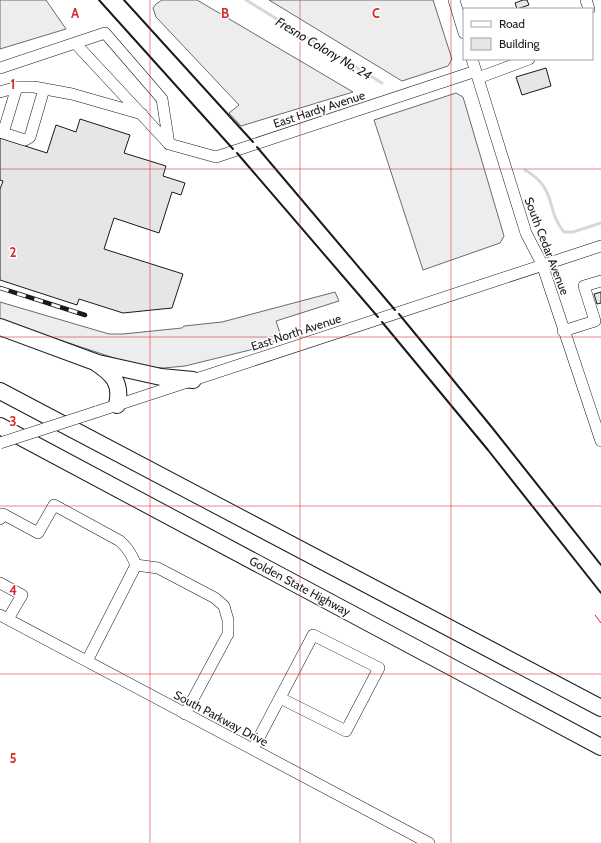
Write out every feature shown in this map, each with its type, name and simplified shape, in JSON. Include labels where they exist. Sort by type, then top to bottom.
[{"type":"highway","points":[[0,328],[95,362],[160,377],[193,380]]},
{"type":"highway","points":[[95,362],[109,371],[116,382],[119,395],[117,405]]},
{"type":"highway","points":[[0,391],[601,708]]},
{"type":"highway","name":"Golden State Highway","points":[[0,426],[601,747]]},
{"type":"street","points":[[454,0],[463,30]]},
{"type":"street","points":[[0,68],[105,33],[162,99],[169,144]]},
{"type":"street","points":[[75,43],[169,144]]},
{"type":"street","name":"South Cedar Avenue","points":[[472,60],[526,233],[542,264],[563,330],[597,419],[601,441]]},
{"type":"street","name":"East Hardy Avenue","points":[[169,144],[216,157],[525,60]]},
{"type":"street","points":[[0,92],[17,86],[34,87],[72,94],[142,114]]},
{"type":"street","points":[[17,86],[2,133],[25,140],[30,137],[44,89]]},
{"type":"street","name":"East North Avenue","points":[[0,443],[542,264],[601,247]]},
{"type":"street","points":[[563,330],[595,321],[584,286],[601,281]]},
{"type":"street","points":[[0,519],[3,514],[38,533],[54,505],[120,541],[127,547],[136,565]]},
{"type":"street","points":[[87,661],[136,565]]},
{"type":"street","points":[[136,565],[158,568],[215,598],[224,606],[228,620],[228,634],[185,714]]},
{"type":"street","points":[[0,583],[22,595],[4,617]]},
{"type":"street","name":"South Parkway Drive","points":[[4,617],[430,843]]},
{"type":"street","points":[[252,749],[313,635],[379,668],[346,731],[280,698]]},
{"type":"shaded area","points":[[0,0],[46,0],[66,29],[0,49]]},
{"type":"shaded area","points":[[162,0],[197,0],[353,92],[241,126],[229,113],[239,105],[156,17],[153,8]]},
{"type":"shaded area","points":[[269,0],[433,0],[452,59],[448,66],[402,81]]},
{"type":"shaded area","points":[[456,93],[463,97],[504,236],[500,243],[423,270],[374,120]]},
{"type":"shaded area","points":[[335,292],[339,301],[276,321],[282,339],[250,350],[185,366],[164,368],[147,367],[117,359],[0,320],[0,302],[109,334],[123,334],[222,322]]},
{"type":"building","points":[[527,0],[529,5],[517,8],[515,3]]},
{"type":"building","points":[[546,68],[551,86],[522,95],[516,77]]},
{"type":"building","points":[[80,119],[130,135],[124,153],[166,166],[163,176],[185,183],[181,195],[172,192],[159,233],[114,218],[104,249],[183,274],[172,308],[123,313],[79,299],[77,305],[0,280],[0,189],[3,181],[0,180],[0,138],[47,153],[56,125],[76,132]]},
{"type":"building","points":[[601,292],[601,303],[597,304],[594,294]]},
{"type":"waterway","name":"Fresno Colony No. 24","points":[[246,0],[382,83]]},
{"type":"waterway","name":"Fresno Colony No. 24","points":[[525,170],[542,184],[547,192],[558,224],[564,232],[573,232],[601,223]]},
{"type":"railway","points":[[0,288],[85,315]]},
{"type":"wall","points":[[99,0],[233,149]]},
{"type":"wall","points":[[124,0],[253,142]]},
{"type":"wall","points":[[257,147],[395,310]]},
{"type":"wall","points":[[237,153],[378,317]]},
{"type":"wall","points":[[399,314],[490,425],[601,565]]},
{"type":"wall","points":[[382,322],[488,450],[601,593]]},
{"type":"power","points":[[595,615],[601,623]]}]
